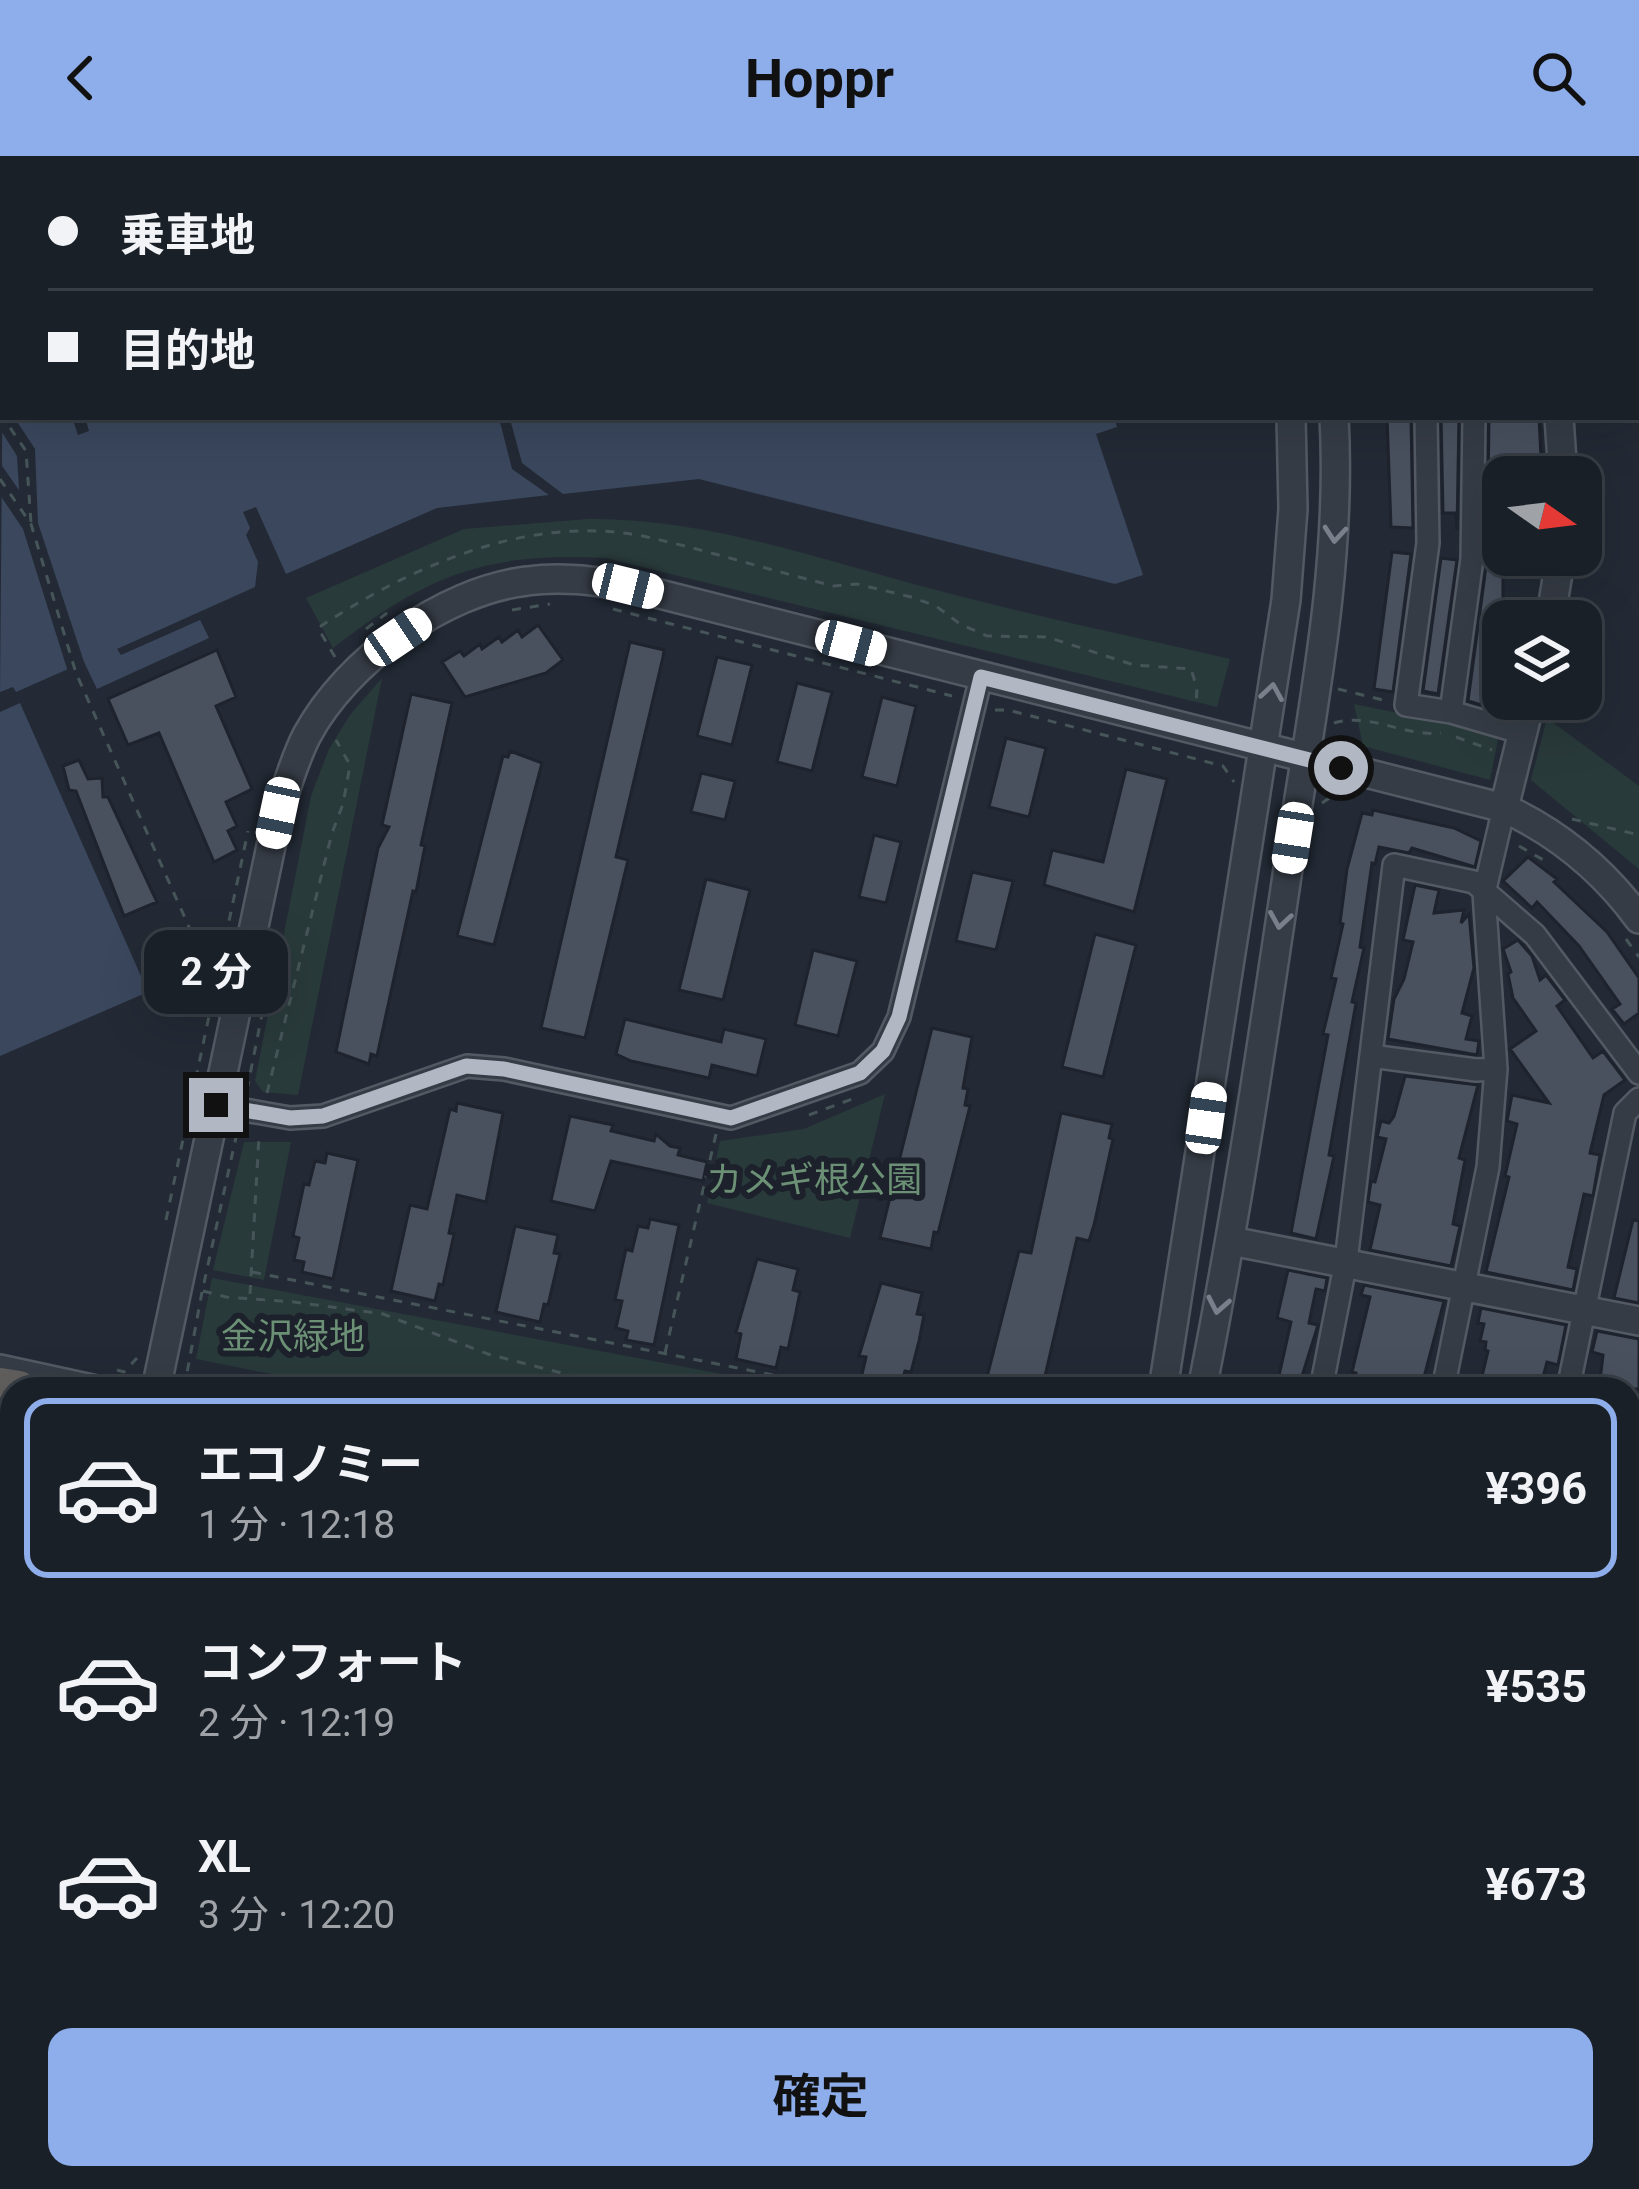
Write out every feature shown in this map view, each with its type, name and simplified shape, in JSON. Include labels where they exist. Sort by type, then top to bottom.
[{"type":"street","points":[[1165,1377],[1290,567],[1291,420]]},
{"type":"street","points":[[1204,1377],[1231,1241],[1305,759],[1336,524],[1334,420]]},
{"type":"street","points":[[1426,420],[1428,543],[1406,705],[1451,712],[1523,734]]},
{"type":"street","points":[[1451,712],[1472,545],[1474,420]]},
{"type":"street","points":[[1559,420],[1562,456]]},
{"type":"street","points":[[1428,543],[1472,545]]},
{"type":"street","points":[[159,1377],[229,1108],[278,813],[296,762],[308,734],[350,675],[374,653],[422,621],[494,587],[567,578],[628,586],[982,664],[1263,749],[1504,808],[1538,824],[1576,851],[1639,919]]},
{"type":"street","points":[[229,1108],[290,1118],[323,1116],[466,1066],[504,1069],[731,1118],[860,1073],[883,1051],[899,1017],[982,664]]},
{"type":"street","points":[[1446,1377],[1488,1167],[1496,1069],[1484,892],[1526,720]]},
{"type":"street","points":[[1323,1377],[1346,1261],[1394,865],[1474,882],[1535,935],[1639,1073]]},
{"type":"street","points":[[1371,1056],[1496,1069]]},
{"type":"street","points":[[1571,1377],[1625,1113],[1639,1099]]},
{"type":"street","points":[[1231,1241],[1639,1321]]},
{"type":"street","points":[[0,1366],[51,1377]]},
{"type":"path","points":[[5,420],[26,451],[31,524],[76,673],[214,983]]},
{"type":"path","points":[[0,479],[31,524]]},
{"type":"path","points":[[502,611],[552,604]]},
{"type":"path","points":[[599,606],[950,695],[951,707]]},
{"type":"path","points":[[364,631],[393,609]]},
{"type":"path","points":[[982,664],[987,636]]},
{"type":"path","points":[[1334,688],[1406,705]]},
{"type":"path","points":[[992,710],[1008,710],[1223,766],[1234,783]]},
{"type":"path","points":[[1329,724],[1354,717],[1427,735],[1444,733],[1500,752]]},
{"type":"path","points":[[265,1100],[332,833],[344,804],[350,764],[331,735]]},
{"type":"path","points":[[1321,803],[1336,792],[1348,792]]},
{"type":"path","points":[[1569,818],[1639,835]]},
{"type":"path","points":[[165,1224],[248,830]]},
{"type":"path","points":[[186,1377],[229,1108],[268,982]]},
{"type":"path","points":[[801,1114],[814,1115],[866,1094]]},
{"type":"path","points":[[665,1353],[717,1132],[727,1137]]},
{"type":"path","points":[[250,1297],[260,1134]]},
{"type":"path","points":[[252,1272],[784,1377]]},
{"type":"path","points":[[203,1291],[383,1314],[488,1354],[577,1377]]},
{"type":"green space","points":[[588,519],[720,533],[972,599],[1230,659],[1217,707],[605,558],[525,559],[459,573],[398,602],[333,648],[306,598],[464,529]]},
{"type":"green space","points":[[382,678],[298,1095],[263,1092],[255,1081],[311,796],[329,749]]},
{"type":"green space","points":[[1354,704],[1499,734],[1490,780],[1363,746]]},
{"type":"green space","points":[[1550,720],[1639,786],[1639,869],[1531,780]]},
{"type":"green space","name":"カメギ根公園","points":[[885,1094],[850,1238],[707,1203],[720,1141],[804,1129]]},
{"type":"green space","points":[[244,1142],[291,1142],[264,1280],[213,1270]]},
{"type":"green space","name":"金沢緑地","points":[[212,1278],[738,1377],[286,1377],[196,1359]]},
{"type":"water","points":[[2,420],[73,420],[78,435],[89,431],[86,420],[507,420],[500,422],[512,469],[549,495],[437,508],[286,574],[256,507],[243,512],[250,528],[246,535],[258,562],[255,587],[117,649],[121,655],[200,620],[209,638],[97,689],[84,662],[16,692],[13,687],[0,692]]},
{"type":"water","points":[[510,420],[1115,420],[1117,427],[1096,434],[1143,575],[1115,584],[699,479],[563,494],[522,463]]},
{"type":"water","points":[[20,703],[148,992],[0,1056],[0,712]]},
{"type":"pier","points":[[0,420],[16,420],[35,449],[38,523],[95,695],[82,670],[69,675],[23,529],[0,495],[0,463],[19,490],[17,456],[0,429]]},
{"type":"building","points":[[1387,420],[1411,420],[1413,528],[1391,527]]},
{"type":"building","points":[[1441,420],[1459,420],[1457,530],[1456,513],[1443,513]]},
{"type":"building","points":[[1489,420],[1539,420],[1541,456],[1488,456]]},
{"type":"building","points":[[1392,552],[1411,554],[1393,692],[1374,689]]},
{"type":"building","points":[[1441,558],[1457,560],[1438,694],[1423,691]]},
{"type":"building","points":[[1485,576],[1503,576],[1503,600],[1482,600],[1482,705],[1468,701]]},
{"type":"building","points":[[538,625],[563,660],[546,673],[465,697],[442,662],[460,651],[464,656],[480,644],[482,649],[499,637],[502,642],[518,630],[522,637]]},
{"type":"building","points":[[630,642],[664,650],[616,857],[628,860],[585,1038],[541,1028]]},
{"type":"building","points":[[217,650],[236,697],[216,706],[252,789],[226,802],[237,826],[228,831],[237,850],[214,862],[159,733],[128,745],[108,699]]},
{"type":"building","points":[[717,657],[752,665],[732,745],[697,736]]},
{"type":"building","points":[[797,683],[832,692],[812,771],[777,762]]},
{"type":"building","points":[[411,694],[452,703],[421,845],[425,846],[416,892],[377,1056],[371,1054],[369,1064],[336,1052],[378,848],[389,827],[382,825]]},
{"type":"building","points":[[882,697],[916,706],[897,786],[862,777]]},
{"type":"building","points":[[1006,738],[1046,748],[1029,817],[989,807]]},
{"type":"building","points":[[510,751],[542,763],[494,945],[457,936],[503,756],[508,757]]},
{"type":"building","points":[[79,760],[88,779],[102,778],[103,797],[108,797],[157,902],[124,916],[76,791],[69,790],[63,766]]},
{"type":"building","points":[[1126,769],[1167,779],[1134,912],[1044,885],[1052,850],[1103,862]]},
{"type":"building","points":[[701,773],[735,781],[725,820],[691,812]]},
{"type":"building","points":[[1373,810],[1454,828],[1481,841],[1475,867],[1412,848],[1409,853],[1379,847],[1372,863],[1360,947],[1364,948],[1352,1002],[1356,1003],[1329,1155],[1334,1156],[1316,1239],[1291,1233],[1328,1035],[1323,1034],[1336,979],[1331,978],[1343,924],[1347,869],[1362,813],[1372,815]]},
{"type":"building","points":[[874,835],[901,842],[886,903],[859,897]]},
{"type":"building","points":[[1528,857],[1557,879],[1554,882],[1607,932],[1639,978],[1639,1013],[1624,1024],[1612,1009],[1620,1004],[1579,946],[1537,902],[1532,908],[1503,881]]},
{"type":"building","points":[[972,872],[1013,881],[996,950],[956,941]]},
{"type":"building","points":[[706,879],[750,890],[723,1000],[679,990]]},
{"type":"building","points":[[1415,885],[1439,890],[1434,913],[1464,910],[1461,923],[1469,914],[1474,968],[1462,1013],[1472,1016],[1466,1039],[1479,1041],[1477,1055],[1388,1039],[1394,999],[1413,942],[1403,940]]},
{"type":"building","points":[[1095,934],[1136,945],[1103,1077],[1062,1067]]},
{"type":"building","points":[[1518,940],[1532,956],[1540,980],[1546,975],[1565,1000],[1557,1006],[1593,1058],[1603,1051],[1625,1080],[1604,1095],[1590,1153],[1600,1155],[1593,1196],[1584,1194],[1568,1267],[1577,1269],[1573,1290],[1486,1272],[1517,1124],[1507,1121],[1512,1095],[1549,1103],[1510,1049],[1536,1031],[1513,998],[1503,949]]},
{"type":"building","points":[[813,950],[857,961],[838,1036],[795,1025]]},
{"type":"building","points":[[625,1019],[721,1042],[724,1029],[766,1039],[757,1076],[712,1065],[709,1078],[631,1061],[616,1054]]},
{"type":"building","points":[[932,1028],[972,1037],[963,1088],[968,1089],[965,1105],[970,1106],[931,1249],[880,1238]]},
{"type":"building","points":[[1405,1076],[1478,1085],[1459,1158],[1465,1160],[1453,1224],[1460,1226],[1451,1266],[1370,1250],[1380,1205],[1368,1202],[1371,1181],[1375,1182],[1386,1139],[1377,1137],[1381,1121],[1389,1123],[1394,1116]]},
{"type":"building","points":[[457,1103],[503,1113],[486,1202],[457,1195],[449,1233],[454,1234],[435,1301],[391,1291],[410,1205],[427,1209],[450,1109],[456,1111]]},
{"type":"building","points":[[1061,1113],[1112,1124],[1109,1138],[1113,1139],[1094,1225],[1089,1241],[1077,1238],[1045,1377],[987,1377],[1019,1251],[1031,1253]]},
{"type":"building","points":[[570,1116],[613,1125],[611,1131],[654,1141],[656,1134],[680,1148],[678,1155],[707,1162],[703,1181],[611,1161],[595,1211],[551,1201]]},
{"type":"building","points":[[327,1153],[358,1160],[333,1279],[302,1272],[304,1262],[294,1260],[299,1238],[293,1236],[304,1184],[309,1185],[315,1161],[325,1163]]},
{"type":"building","points":[[650,1219],[679,1225],[654,1345],[626,1340],[628,1331],[616,1328],[622,1301],[615,1300],[626,1249],[632,1251],[638,1226],[648,1228]]},
{"type":"building","points":[[1633,1220],[1639,1221],[1639,1303],[1614,1298]]},
{"type":"building","points":[[515,1226],[558,1235],[554,1253],[560,1254],[540,1322],[496,1312]]},
{"type":"building","points":[[757,1259],[798,1269],[793,1290],[800,1292],[788,1349],[781,1347],[776,1368],[736,1359],[741,1334],[736,1332]]},
{"type":"building","points":[[1288,1270],[1327,1278],[1325,1291],[1316,1289],[1309,1323],[1318,1325],[1302,1377],[1279,1377],[1291,1322],[1277,1318]]},
{"type":"building","points":[[881,1283],[922,1293],[917,1314],[924,1315],[911,1372],[905,1371],[903,1377],[861,1377],[866,1357],[859,1356]]},
{"type":"building","points":[[1364,1285],[1444,1301],[1424,1377],[1355,1377],[1352,1372],[1370,1297],[1361,1295]]},
{"type":"building","points":[[1481,1308],[1566,1325],[1558,1365],[1547,1362],[1543,1377],[1482,1377],[1488,1351],[1486,1342],[1480,1341],[1484,1324],[1478,1323]]},
{"type":"building","points":[[1597,1331],[1639,1339],[1639,1377],[1600,1377],[1603,1355],[1592,1352]]},
{"type":"route","points":[[216,1105],[290,1118],[323,1116],[466,1066],[504,1069],[731,1118],[860,1073],[883,1051],[899,1017],[981,677],[1341,768]]}]
